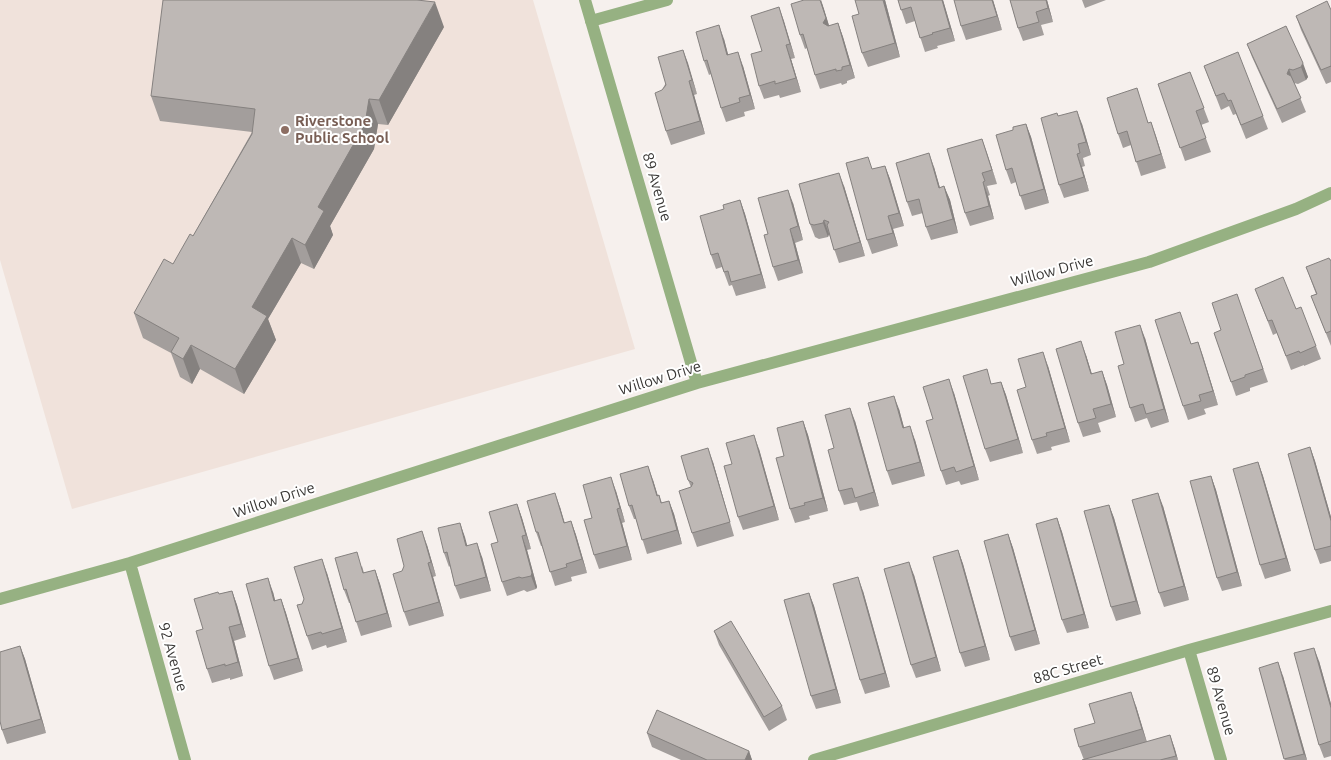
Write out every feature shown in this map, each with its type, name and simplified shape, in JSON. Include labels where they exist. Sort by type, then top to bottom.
[{"type":"street","name":"89 Avenue","points":[[585,0],[697,383]]},
{"type":"street","points":[[591,21],[667,0]]},
{"type":"street","name":"Willow Drive","points":[[0,599],[130,563],[697,383],[1149,262],[1296,209],[1331,193]]},
{"type":"street","name":"92 Avenue","points":[[130,563],[185,760]]},
{"type":"street","name":"88C Street","points":[[814,760],[1190,650],[1331,611]]},
{"type":"street","name":"89 Avenue","points":[[1190,650],[1221,760]]},
{"type":"shaded area","name":"Riverstone Public School","points":[[0,0],[533,0],[635,349],[72,509],[0,260]]},
{"type":"building","points":[[163,0],[417,0],[435,2],[379,100],[369,99],[365,124],[318,207],[324,211],[305,245],[292,238],[252,307],[267,316],[235,369],[191,345],[183,359],[171,352],[179,338],[134,313],[164,259],[173,264],[190,234],[193,236],[252,134],[255,109],[151,96]]},
{"type":"building","points":[[804,0],[820,0],[826,18],[823,23],[828,26],[838,23],[850,65],[842,67],[842,70],[836,71],[836,69],[815,75],[803,34],[800,35],[791,4]]},
{"type":"building","points":[[855,0],[883,0],[895,43],[862,53],[852,16],[859,14]]},
{"type":"building","points":[[898,0],[942,0],[950,28],[920,38],[911,7],[901,10]]},
{"type":"building","points":[[954,0],[992,0],[997,16],[961,26]]},
{"type":"building","points":[[1010,0],[1046,0],[1048,8],[1036,12],[1039,22],[1018,28]]},
{"type":"building","points":[[1327,1],[1331,10],[1331,66],[1321,70],[1296,16]]},
{"type":"building","points":[[779,7],[790,44],[786,45],[796,78],[775,84],[775,81],[759,86],[751,54],[762,51],[751,16]]},
{"type":"building","points":[[719,25],[727,55],[738,52],[750,95],[739,98],[740,102],[721,108],[707,60],[704,61],[696,32]]},
{"type":"building","points":[[1286,26],[1303,63],[1301,67],[1293,70],[1289,69],[1287,74],[1291,76],[1301,98],[1277,109],[1247,44]]},
{"type":"building","points":[[683,50],[692,80],[689,81],[700,121],[666,131],[655,93],[662,90],[666,85],[658,57]]},
{"type":"building","points":[[1238,52],[1263,116],[1241,125],[1231,100],[1228,101],[1224,93],[1216,96],[1204,66]]},
{"type":"building","points":[[1190,72],[1204,108],[1196,111],[1206,138],[1180,148],[1158,84]]},
{"type":"building","points":[[1137,88],[1148,123],[1151,122],[1161,154],[1136,162],[1127,131],[1118,134],[1107,98]]},
{"type":"building","points":[[1077,111],[1086,142],[1078,144],[1080,153],[1077,154],[1084,177],[1059,185],[1041,118],[1057,113],[1058,116]]},
{"type":"building","points":[[1026,124],[1044,189],[1020,196],[1012,168],[1006,170],[996,135],[1013,130],[1013,127]]},
{"type":"building","points":[[982,139],[992,170],[982,173],[989,206],[965,213],[947,149]]},
{"type":"building","points":[[929,153],[939,188],[944,186],[953,219],[926,227],[919,199],[907,202],[896,163]]},
{"type":"building","points":[[868,157],[872,169],[885,166],[899,213],[888,216],[893,233],[867,240],[846,163]]},
{"type":"building","points":[[839,173],[860,242],[834,250],[827,225],[829,222],[824,220],[823,223],[810,224],[799,184]]},
{"type":"building","points":[[788,190],[798,226],[790,229],[798,260],[773,267],[764,235],[768,234],[758,198]]},
{"type":"building","points":[[740,200],[761,274],[731,282],[728,271],[724,272],[718,253],[711,255],[700,216],[724,209],[723,205]]},
{"type":"building","points":[[1329,258],[1331,260],[1331,331],[1326,333],[1311,296],[1317,294],[1306,267]]},
{"type":"building","points":[[1283,277],[1296,309],[1301,307],[1316,346],[1300,353],[1299,351],[1286,356],[1272,320],[1268,321],[1255,289]]},
{"type":"building","points":[[1237,294],[1263,369],[1231,382],[1214,333],[1221,330],[1212,303]]},
{"type":"building","points":[[1180,312],[1191,344],[1198,342],[1213,391],[1199,395],[1201,401],[1183,406],[1155,320]]},
{"type":"building","points":[[1140,325],[1164,409],[1146,414],[1143,404],[1130,408],[1118,366],[1124,364],[1115,332]]},
{"type":"building","points":[[1081,341],[1091,374],[1102,371],[1111,404],[1093,409],[1096,418],[1078,423],[1056,349]]},
{"type":"building","points":[[1043,352],[1065,428],[1046,433],[1047,436],[1032,440],[1017,390],[1026,387],[1018,359]]},
{"type":"building","points":[[987,369],[991,384],[1001,382],[1018,439],[985,449],[963,376]]},
{"type":"building","points":[[949,379],[974,466],[956,472],[954,467],[941,471],[926,421],[933,419],[923,387]]},
{"type":"building","points":[[894,396],[903,428],[910,426],[920,462],[887,471],[868,403]]},
{"type":"building","points":[[850,408],[874,492],[855,498],[852,488],[839,491],[828,450],[834,448],[825,415]]},
{"type":"building","points":[[803,421],[823,498],[790,509],[776,458],[784,456],[777,428]]},
{"type":"building","points":[[754,435],[774,506],[738,517],[724,466],[732,464],[726,443]]},
{"type":"building","points":[[1310,447],[1331,521],[1331,546],[1315,550],[1288,454]]},
{"type":"building","points":[[708,448],[730,522],[692,533],[679,491],[691,487],[693,483],[688,480],[681,456]]},
{"type":"building","points":[[1258,462],[1286,558],[1260,565],[1233,469]]},
{"type":"building","points":[[648,466],[661,503],[669,501],[677,530],[642,540],[632,505],[629,506],[620,474]]},
{"type":"building","points":[[1211,476],[1237,572],[1217,578],[1190,481]]},
{"type":"building","points":[[611,477],[620,508],[617,509],[627,546],[594,555],[584,520],[592,518],[583,485]]},
{"type":"building","points":[[555,493],[564,523],[571,521],[582,559],[566,564],[567,567],[550,572],[527,501]]},
{"type":"building","points":[[1158,493],[1184,586],[1159,593],[1132,500]]},
{"type":"building","points":[[517,504],[526,535],[522,536],[532,573],[531,576],[502,582],[491,544],[498,542],[489,512]]},
{"type":"building","points":[[1109,505],[1136,601],[1111,607],[1084,511]]},
{"type":"building","points":[[1057,518],[1084,614],[1062,620],[1036,524]]},
{"type":"building","points":[[460,523],[466,546],[477,543],[486,577],[455,586],[447,552],[444,553],[438,528]]},
{"type":"building","points":[[422,531],[431,562],[428,563],[439,602],[404,612],[393,574],[402,571],[404,566],[397,539]]},
{"type":"building","points":[[1008,534],[1035,630],[1010,637],[984,541]]},
{"type":"building","points":[[958,550],[985,646],[960,653],[933,557]]},
{"type":"building","points":[[357,552],[363,573],[375,570],[387,613],[356,622],[335,558]]},
{"type":"building","points":[[322,559],[342,628],[307,636],[297,605],[302,604],[304,599],[294,567]]},
{"type":"building","points":[[909,562],[936,657],[911,665],[884,569]]},
{"type":"building","points":[[858,577],[885,673],[860,680],[833,584]]},
{"type":"building","points":[[268,578],[274,601],[281,599],[298,658],[269,666],[246,584]]},
{"type":"building","points":[[232,591],[241,624],[229,627],[238,662],[207,669],[196,631],[203,629],[194,599],[218,592],[219,594]]},
{"type":"building","points":[[809,593],[836,689],[811,696],[784,600]]},
{"type":"building","points":[[731,621],[782,706],[764,717],[714,631]]},
{"type":"building","points":[[20,646],[41,719],[2,730],[0,721],[0,652]]},
{"type":"building","points":[[1314,648],[1331,708],[1331,741],[1319,745],[1294,653]]},
{"type":"building","points":[[1278,662],[1304,754],[1284,759],[1259,668]]},
{"type":"building","points":[[1131,692],[1142,729],[1079,747],[1074,729],[1095,723],[1089,704]]},
{"type":"building","points":[[657,710],[749,751],[745,760],[707,760],[647,733]]},
{"type":"building","points":[[1170,735],[1176,756],[1160,760],[1082,760]]},
{"type":"place","name":"Riverstone Public School","points":[[285,130]]}]
